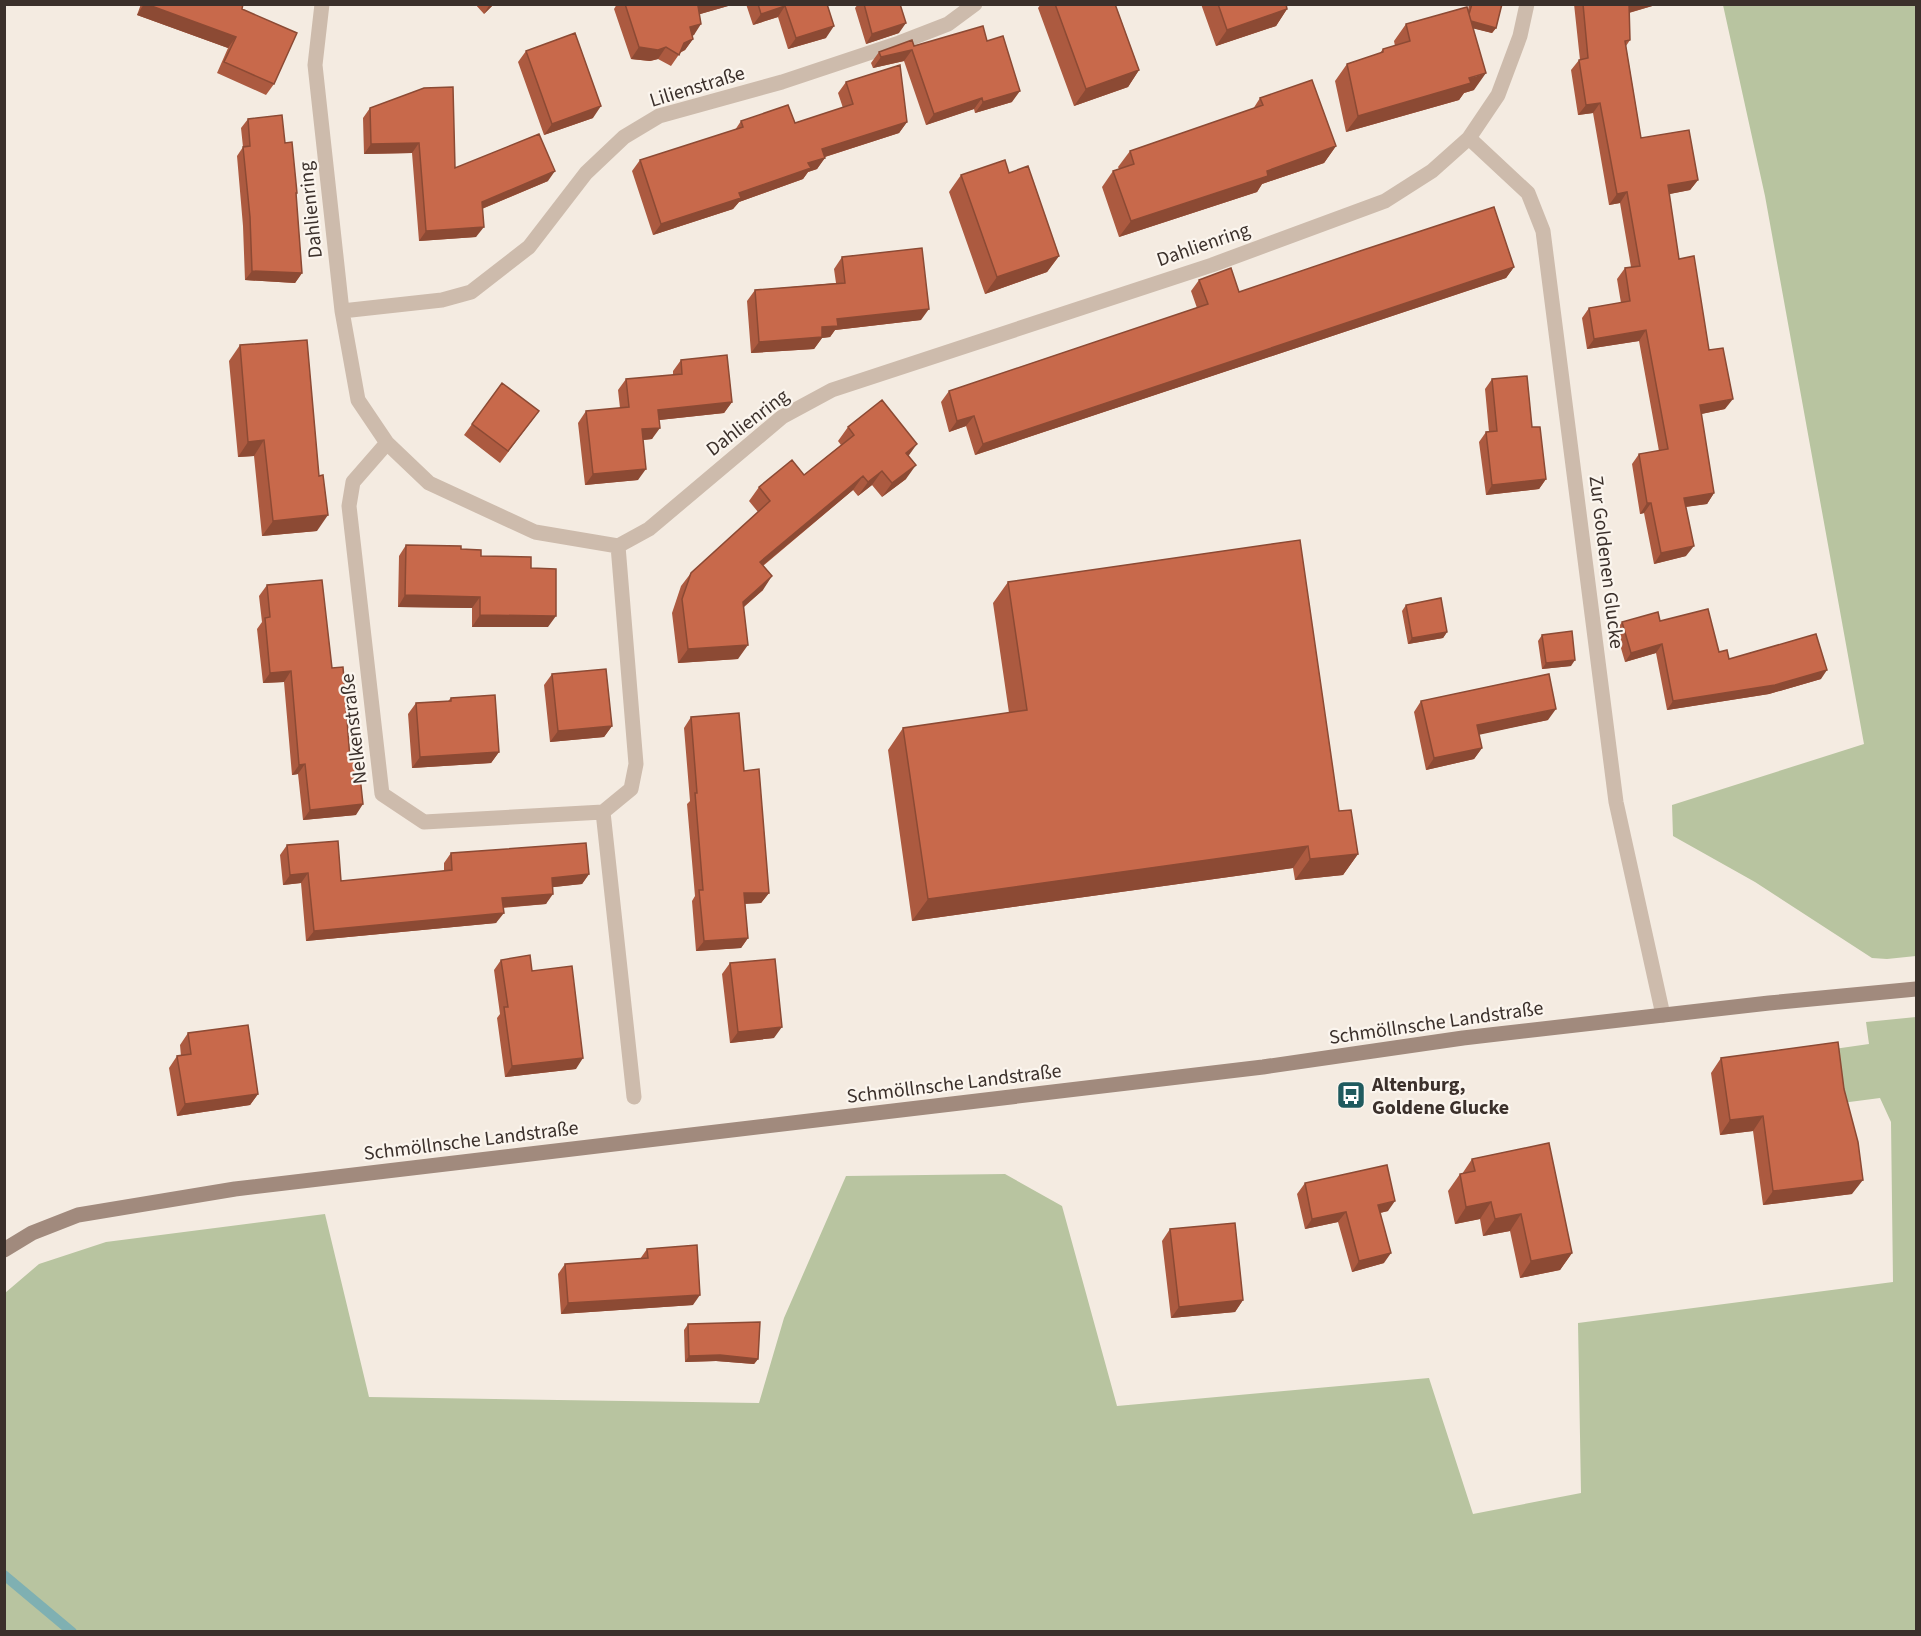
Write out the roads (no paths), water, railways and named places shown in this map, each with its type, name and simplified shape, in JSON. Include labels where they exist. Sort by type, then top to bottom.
[{"type":"main road","name":"Schmöllnsche Landstraße","points":[[4,1250],[32,1233],[78,1215],[235,1189],[1263,1067],[1462,1038],[1917,989]]},
{"type":"street","name":"Dahlienring","points":[[322,4],[315,65],[342,311],[358,400],[387,443],[429,483],[535,532],[618,546],[649,529],[783,417],[832,390],[1212,265],[1385,201],[1432,171],[1469,138],[1498,95],[1520,36],[1527,4]]},
{"type":"street","name":"Lilienstraße","points":[[342,311],[442,300],[471,292],[529,247],[586,173],[624,137],[659,116],[782,82],[899,43],[948,24],[975,4]]},
{"type":"street","name":"Zur Goldenen Glucke","points":[[1469,138],[1528,194],[1543,231],[1616,802],[1663,1015]]},
{"type":"street","name":"Nelkenstraße","points":[[387,443],[353,482],[349,506],[382,794],[424,822],[603,812]]},
{"type":"street","points":[[618,546],[636,764],[631,789],[603,812],[634,1097]]},
{"type":"waterway","points":[[4,1575],[72,1632]]},
{"type":"place","name":"Altenburg, Goldene Glucke","points":[[1351,1095]]}]
